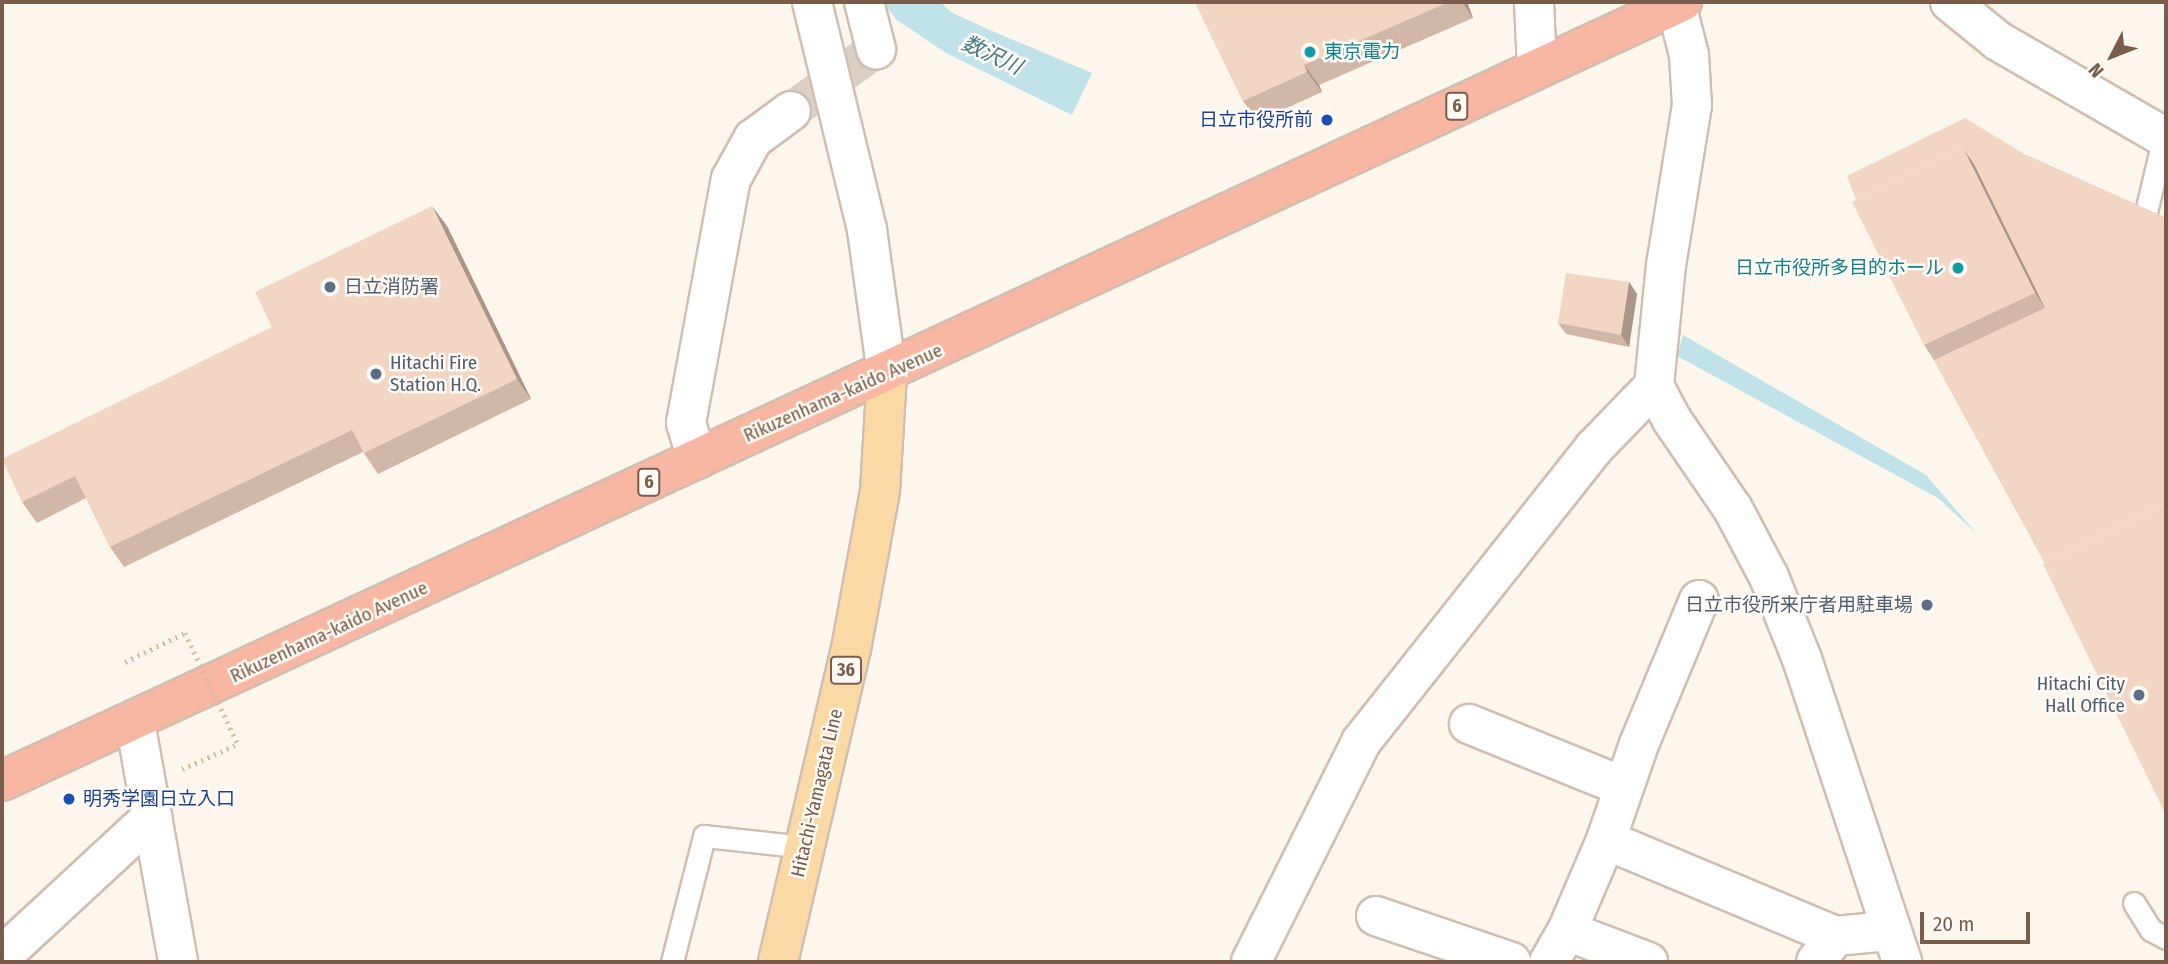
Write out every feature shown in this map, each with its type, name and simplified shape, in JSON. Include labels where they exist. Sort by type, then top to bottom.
[{"type":"highway","name":"Rikuzenhama-kaido Avenue","points":[[2,781],[887,374],[1679,3]]},
{"type":"main road","name":"Hitachi-Yamagata Line","points":[[778,962],[851,649],[880,491],[887,374]]},
{"type":"street","points":[[812,2],[867,230],[887,374]]},
{"type":"street","points":[[864,2],[876,49]]},
{"type":"street","points":[[1534,2],[1537,68]]},
{"type":"street","points":[[1950,2],[2018,53],[2165,137]]},
{"type":"street","points":[[1606,840],[1826,949],[1896,947],[1802,659],[1769,577],[1733,509],[1672,420],[1654,386],[1666,265],[1692,105],[1689,55],[1679,3]]},
{"type":"street","points":[[697,460],[687,422],[730,179],[753,139],[791,111]]},
{"type":"street","points":[[1251,962],[1361,742],[1594,449],[1654,386]]},
{"type":"street","points":[[1648,962],[1558,947],[1606,840],[1699,600]]},
{"type":"street","points":[[135,722],[178,962]]},
{"type":"street","points":[[1469,724],[1625,787]]},
{"type":"street","points":[[2,956],[152,817]]},
{"type":"street","points":[[1376,916],[1511,962]]},
{"type":"lane","points":[[2146,212],[2165,137]]},
{"type":"lane","points":[[672,962],[704,836],[805,847]]},
{"type":"lane","points":[[2134,902],[2151,930],[2166,938]]},
{"type":"path","points":[[125,662],[185,633],[238,744],[178,770]]},
{"type":"water","name":"数沢川","points":[[882,2],[940,2],[951,12],[985,28],[1092,73],[1072,115],[946,53],[897,20]]},
{"type":"water","points":[[1683,335],[1926,475],[1976,533],[1938,498],[1677,356]]},
{"type":"building","name":"東京電力","points":[[1195,2],[1449,2],[1304,65],[1307,72],[1243,101]]},
{"type":"building","points":[[1965,118],[2026,155],[2166,218],[2166,503],[2045,563],[1934,360],[2045,308],[1973,162],[1963,148],[1856,200],[1847,176]]},
{"type":"building","name":"日立市役所多目的ホール","points":[[1963,148],[2035,293],[1924,345],[1852,202]]},
{"type":"building","name":"Hitachi Fire Station H.Q.","points":[[432,206],[517,379],[364,453],[352,430],[110,547],[75,476],[22,502],[2,459],[272,327],[255,292]]},
{"type":"building","points":[[1566,273],[1629,282],[1621,335],[1558,323]]},
{"type":"building","name":"Hitachi City Hall Office","points":[[2166,503],[2166,815],[2043,564]]},
{"type":"tunnel","points":[[791,111],[876,49]]},
{"type":"place","name":"東京電力","points":[[1310,52]]},
{"type":"place","name":"日立市役所前","points":[[1327,120]]},
{"type":"place","name":"日立市役所多目的ホール","points":[[1958,268]]},
{"type":"place","name":"日立消防署","points":[[330,287]]},
{"type":"place","name":"Hitachi Fire Station H.Q.","points":[[376,374]]},
{"type":"place","name":"日立市役所来庁者用駐車場","points":[[1927,605]]},
{"type":"place","name":"Hitachi City Hall Office","points":[[2139,695]]},
{"type":"place","name":"明秀学園日立入口","points":[[69,799]]}]
